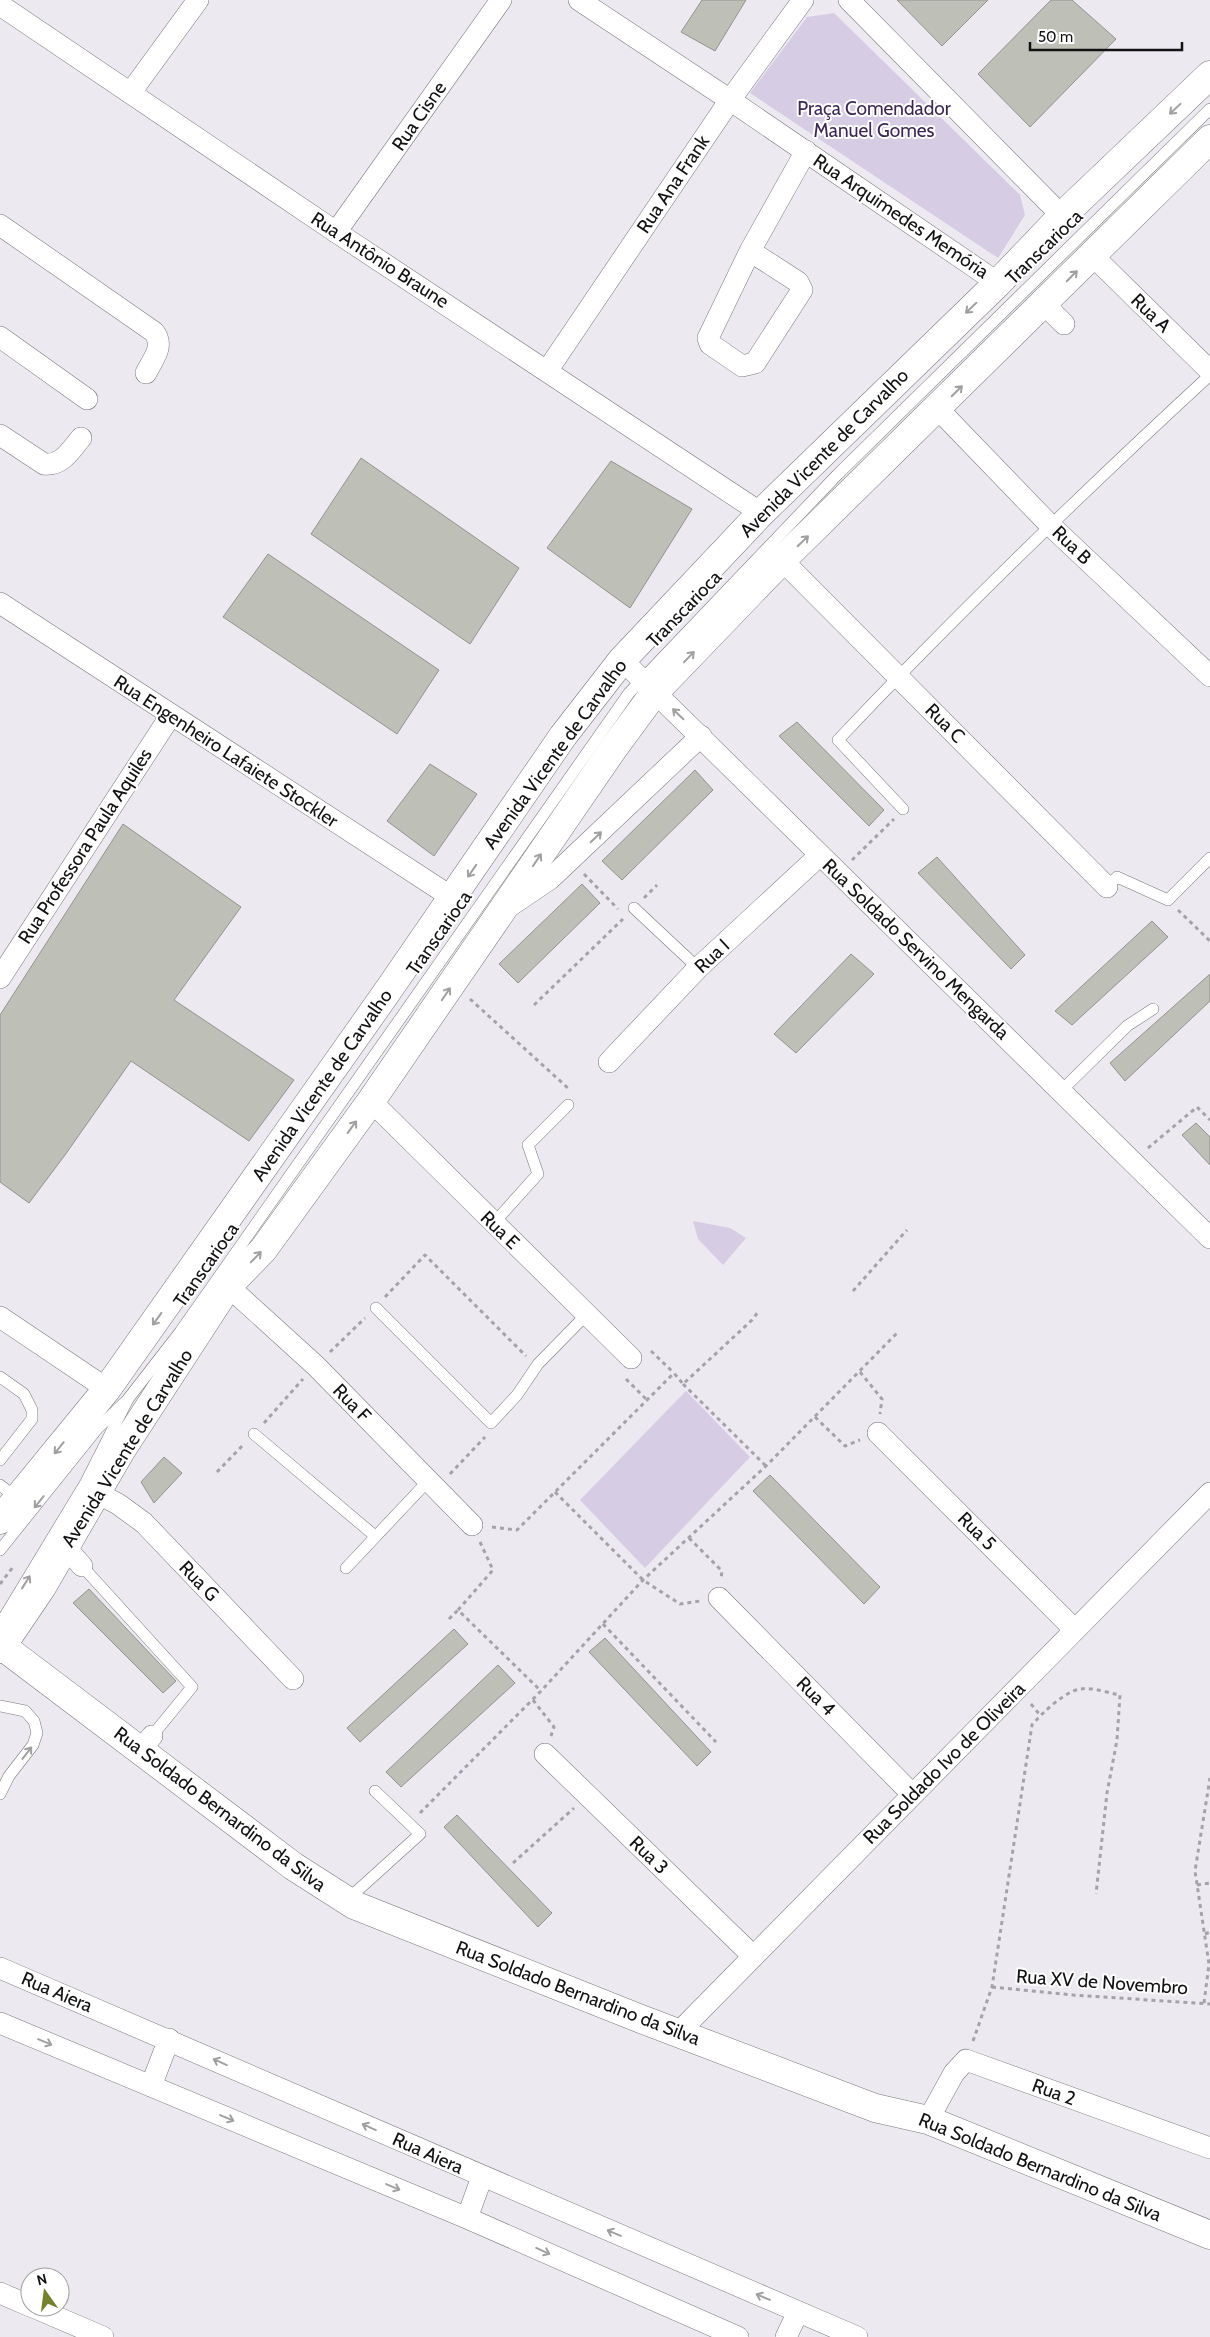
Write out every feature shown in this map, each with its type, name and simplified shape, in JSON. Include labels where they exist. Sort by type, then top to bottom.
[{"type":"main road","name":"Avenida Vicente de Carvalho","points":[[0,1520],[9,1492],[118,1394],[563,736],[622,660],[761,513],[998,283],[1062,216],[1210,75]]},
{"type":"main road","name":"Avenida Vicente de Carvalho","points":[[1,1640],[42,1587],[74,1556],[97,1493],[122,1449],[228,1286],[263,1250],[371,1101],[612,749],[648,686],[938,409],[1210,139]]},
{"type":"main road","name":"Rua Soldado Bernardino da Silva","points":[[1,1640],[146,1743],[293,1866],[347,1901],[678,2033],[875,2108],[928,2120],[1210,2235]]},
{"type":"street","points":[[130,92],[198,0]]},
{"type":"street","name":"Rua Cisne","points":[[336,232],[501,0]]},
{"type":"street","name":"Rua Arquimedes Memória","points":[[579,0],[730,100],[998,283]]},
{"type":"street","name":"Rua Ana Frank","points":[[547,371],[730,100],[803,0]]},
{"type":"street","points":[[849,0],[1062,216]]},
{"type":"street","name":"Rua Antônio Braune","points":[[0,5],[336,232],[761,513]]},
{"type":"street","points":[[750,251],[798,282],[802,290],[754,363],[742,366],[710,344],[708,338],[750,251],[806,152]]},
{"type":"street","points":[[0,225],[154,332],[160,342],[159,349],[146,373]]},
{"type":"street","name":"Rua A","points":[[1092,256],[1210,371]]},
{"type":"street","points":[[1044,304],[1064,324]]},
{"type":"street","points":[[0,338],[87,399]]},
{"type":"street","name":"Rua B","points":[[938,409],[1050,525],[1210,676]]},
{"type":"street","points":[[0,434],[44,464],[51,465],[61,462],[81,438]]},
{"type":"street","name":"Rua C","points":[[782,560],[1108,887]]},
{"type":"street","name":"Rua Engenheiro Lafaiete Stockler","points":[[0,603],[452,898]]},
{"type":"street","name":"Rua Soldado Servino Mengarda","points":[[622,660],[1210,1238]]},
{"type":"street","name":"Rua Professora Paula Aquiles","points":[[0,978],[171,714]]},
{"type":"street","name":"Avenida Vicente de Carvalho","points":[[503,910],[550,879],[701,736]]},
{"type":"street","name":"Rua I","points":[[609,1062],[698,968],[820,856]]},
{"type":"street","name":"Rua E","points":[[371,1101],[493,1224],[631,1358]]},
{"type":"street","name":"Rua F","points":[[228,1286],[316,1366],[472,1525]]},
{"type":"street","points":[[0,1317],[118,1394]]},
{"type":"street","name":"Rua 5","points":[[878,1433],[1075,1630]]},
{"type":"street","name":"Rua G","points":[[97,1493],[118,1504],[144,1523],[293,1679]]},
{"type":"street","name":"Rua Soldado Ivo de Oliveira","points":[[678,2033],[1210,1493]]},
{"type":"street","name":"Rua 4","points":[[719,1598],[912,1794]]},
{"type":"street","name":"Rua 3","points":[[545,1754],[753,1956]]},
{"type":"street","name":"Rua Aiera","points":[[0,1968],[169,2039],[482,2177],[857,2337]]},
{"type":"street","points":[[0,2023],[467,2218],[738,2337]]},
{"type":"street","points":[[150,2086],[169,2039]]},
{"type":"street","points":[[928,2120],[954,2073],[966,2060]]},
{"type":"street","name":"Rua 2","points":[[966,2060],[1210,2148]]},
{"type":"street","points":[[467,2218],[482,2177]]},
{"type":"street","points":[[0,2292],[20,2301]]},
{"type":"street","points":[[786,2337],[798,2312]]},
{"type":"street","points":[[57,2317],[103,2337]]},
{"type":"lane","name":"Transcarioca","points":[[0,1550],[97,1429],[118,1394],[186,1324],[648,686],[838,474],[1210,109]]},
{"type":"lane","points":[[903,810],[838,740],[898,676],[1050,525],[1210,375]]},
{"type":"lane","points":[[1108,887],[1117,877],[1168,900],[1210,858]]},
{"type":"lane","points":[[630,912],[698,968]]},
{"type":"lane","points":[[1062,1091],[1128,1026],[1152,1009]]},
{"type":"lane","points":[[493,1224],[538,1174],[528,1145],[568,1105]]},
{"type":"lane","points":[[376,1308],[491,1423],[517,1395],[537,1366],[586,1315]]},
{"type":"lane","points":[[0,1377],[24,1394],[32,1410],[32,1419],[0,1460]]},
{"type":"lane","name":"Transcarioca","points":[[1,1640],[86,1482],[118,1394]]},
{"type":"lane","points":[[254,1434],[376,1536]]},
{"type":"lane","points":[[346,1568],[376,1536],[432,1485]]},
{"type":"lane","points":[[74,1556],[192,1687],[146,1743]]},
{"type":"lane","points":[[0,1706],[25,1711],[34,1721],[37,1733],[34,1745],[9,1776],[0,1794]]},
{"type":"lane","points":[[347,1901],[420,1834],[375,1791]]},
{"type":"path","points":[[839,874],[903,810]]},
{"type":"path","points":[[571,860],[630,912]]},
{"type":"path","points":[[534,1005],[657,885]]},
{"type":"path","points":[[1168,900],[1210,940]]},
{"type":"path","points":[[467,996],[570,1091]]},
{"type":"path","points":[[1132,1161],[1197,1107],[1210,1120]]},
{"type":"path","points":[[854,1291],[907,1230]]},
{"type":"path","points":[[425,1255],[537,1366]]},
{"type":"path","points":[[683,1384],[758,1312]]},
{"type":"path","points":[[409,1824],[533,1700],[643,1580],[766,1466],[899,1331]]},
{"type":"path","points":[[815,1417],[845,1446],[878,1433],[882,1399],[860,1372]]},
{"type":"path","points":[[472,1525],[517,1530],[674,1373],[766,1466]]},
{"type":"path","points":[[432,1485],[490,1431],[491,1423]]},
{"type":"path","points":[[556,1492],[643,1580],[680,1604],[719,1598],[722,1571],[689,1538]]},
{"type":"path","points":[[449,1619],[493,1570],[472,1525]]},
{"type":"path","points":[[0,1584],[13,1567]]},
{"type":"path","points":[[458,1610],[541,1691]]},
{"type":"path","points":[[603,1624],[716,1742]]},
{"type":"path","name":"Rua Soldado Ivo de Oliveira","points":[[966,2060],[992,1987],[1032,1726],[1040,1715],[1069,1693],[1081,1688],[1120,1694],[1116,1740],[1107,1793],[1096,1894]]},
{"type":"path","points":[[533,1700],[554,1727],[545,1754]]},
{"type":"path","points":[[1204,2003],[1209,1964],[1195,1871],[1210,1778]]},
{"type":"path","points":[[513,1863],[588,1796]]},
{"type":"path","points":[[1197,1885],[1210,1883]]},
{"type":"path","points":[[1205,1934],[1210,1932]]},
{"type":"path","name":"Rua XV de Novembro","points":[[992,1987],[1073,1995],[1210,2004]]},
{"type":"green space","name":"Praça Comendador Manuel Gomes","points":[[834,13],[1020,195],[1025,215],[998,258],[750,93],[807,17]]},
{"type":"green space","points":[[693,1221],[730,1228],[746,1238],[723,1265],[698,1239]]},
{"type":"green space","points":[[686,1391],[750,1457],[645,1568],[580,1500]]},
{"type":"building","points":[[702,0],[746,0],[715,51],[681,32]]},
{"type":"building","points":[[897,0],[988,0],[942,46]]},
{"type":"building","points":[[1051,0],[1072,0],[1116,39],[1030,127],[978,74]]},
{"type":"building","points":[[361,458],[519,568],[470,644],[311,534]]},
{"type":"building","points":[[611,461],[692,509],[630,608],[547,548]]},
{"type":"building","points":[[268,554],[439,670],[397,734],[223,617]]},
{"type":"building","points":[[797,722],[884,810],[869,826],[779,736]]},
{"type":"building","points":[[430,764],[477,794],[434,856],[387,821]]},
{"type":"building","points":[[695,770],[713,790],[622,880],[602,861]]},
{"type":"building","points":[[123,824],[241,907],[174,1000],[294,1080],[249,1141],[131,1061],[29,1203],[0,1182],[0,1015]]},
{"type":"building","points":[[937,857],[1025,955],[1011,969],[918,873]]},
{"type":"building","points":[[582,884],[600,903],[518,983],[499,964]]},
{"type":"building","points":[[1152,921],[1168,937],[1072,1025],[1055,1011]]},
{"type":"building","points":[[851,954],[874,974],[796,1053],[774,1034]]},
{"type":"building","points":[[1210,974],[1210,1001],[1125,1081],[1110,1063]]},
{"type":"building","points":[[1196,1123],[1210,1137],[1210,1165],[1182,1135]]},
{"type":"building","points":[[164,1457],[182,1473],[154,1503],[141,1482]]},
{"type":"building","points":[[770,1475],[880,1587],[864,1604],[753,1491]]},
{"type":"building","points":[[89,1589],[176,1681],[163,1693],[73,1603]]},
{"type":"building","points":[[454,1629],[468,1644],[360,1742],[347,1728]]},
{"type":"building","points":[[605,1638],[711,1752],[697,1766],[589,1652]]},
{"type":"building","points":[[498,1665],[515,1683],[401,1787],[386,1772]]},
{"type":"building","points":[[457,1815],[552,1913],[538,1927],[444,1827]]}]
